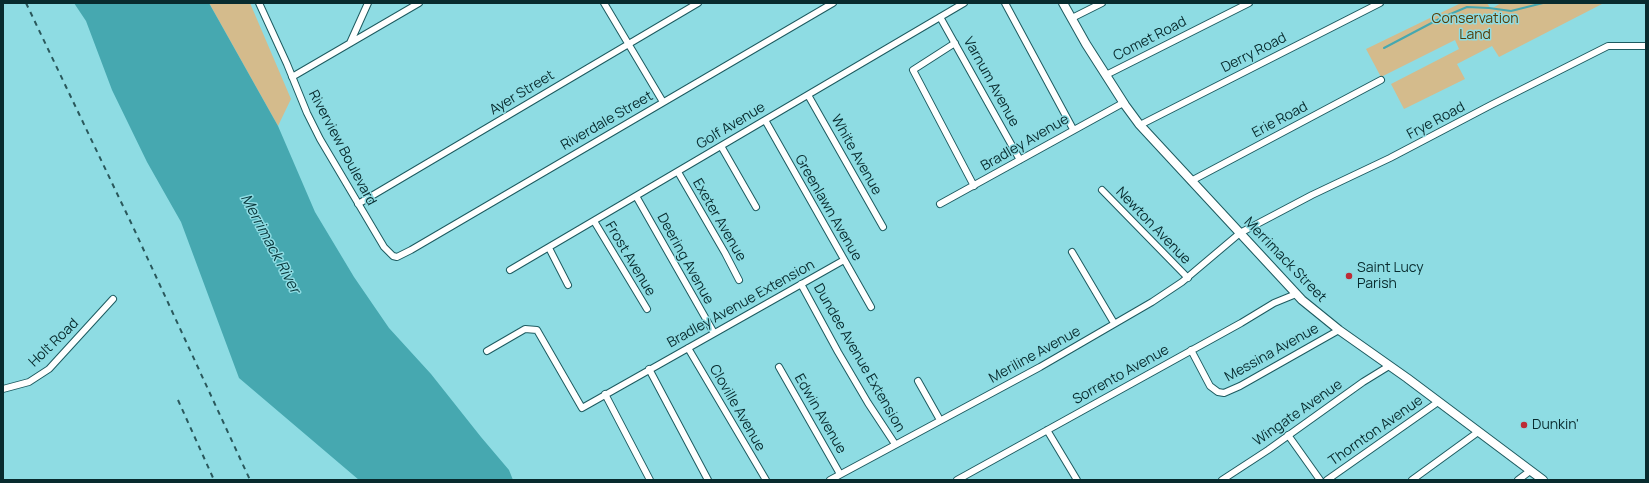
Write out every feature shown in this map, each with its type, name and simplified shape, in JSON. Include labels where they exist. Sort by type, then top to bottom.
[{"type":"main road","name":"Merrimack Street","points":[[1063,3],[1123,103],[1140,125],[1296,294],[1339,330],[1542,480]]},
{"type":"street","name":"Riverview Boulevard","points":[[259,3],[307,113],[358,204],[384,247],[393,256]]},
{"type":"street","points":[[350,43],[368,3]]},
{"type":"street","points":[[292,77],[419,3]]},
{"type":"street","points":[[604,3],[663,102]]},
{"type":"street","name":"Ayer Street","points":[[358,204],[698,3]]},
{"type":"street","name":"Riverdale Street","points":[[393,256],[401,255],[833,3]]},
{"type":"street","name":"Golf Avenue","points":[[510,270],[964,3]]},
{"type":"street","points":[[1005,3],[1073,129]]},
{"type":"street","points":[[1072,18],[1102,3]]},
{"type":"street","name":"Comet Road","points":[[1106,75],[1249,3]]},
{"type":"street","name":"Derry Road","points":[[1140,125],[1380,3]]},
{"type":"street","name":"Varnum Avenue","points":[[940,17],[1020,160]]},
{"type":"street","points":[[955,43],[913,70],[974,186]]},
{"type":"street","name":"Frye Road","points":[[1240,233],[1312,195],[1390,158],[1491,104],[1608,46],[1646,46]]},
{"type":"street","name":"Erie Road","points":[[1191,181],[1381,80]]},
{"type":"street","name":"White Avenue","points":[[808,95],[883,227]]},
{"type":"street","name":"Bradley Avenue","points":[[940,204],[1073,129],[1123,103]]},
{"type":"street","name":"Greenlawn Avenue","points":[[765,120],[871,307]]},
{"type":"street","points":[[721,146],[756,207]]},
{"type":"street","name":"Exeter Avenue","points":[[678,172],[739,280]]},
{"type":"street","name":"Newton Avenue","points":[[1102,190],[1188,278]]},
{"type":"street","name":"Deering Avenue","points":[[636,196],[714,333]]},
{"type":"street","name":"Frost Avenue","points":[[594,221],[647,309]]},
{"type":"street","name":"Meriline Avenue","points":[[830,480],[1040,367],[1152,302],[1188,278],[1240,233]]},
{"type":"street","points":[[549,248],[568,285]]},
{"type":"street","points":[[1072,252],[1114,323]]},
{"type":"street","name":"Bradley Avenue Extension","points":[[650,369],[844,260]]},
{"type":"street","name":"Dundee Avenue Extension","points":[[801,284],[838,352],[868,403],[895,444]]},
{"type":"street","name":"Sorrento Avenue","points":[[957,480],[1274,303],[1296,294]]},
{"type":"street","name":"Holt Road","points":[[3,389],[29,382],[49,369],[113,299]]},
{"type":"street","points":[[487,351],[525,329],[537,330],[582,408],[650,369],[708,480]]},
{"type":"street","name":"Messina Avenue","points":[[1191,350],[1210,386],[1218,392],[1224,393],[1240,386],[1339,330]]},
{"type":"street","name":"Cloville Avenue","points":[[688,348],[766,480]]},
{"type":"street","name":"Wingate Avenue","points":[[1222,480],[1363,382],[1389,366]]},
{"type":"street","name":"Edwin Avenue","points":[[779,367],[840,474]]},
{"type":"street","points":[[918,381],[940,420]]},
{"type":"street","points":[[605,394],[650,480]]},
{"type":"street","name":"Thornton Avenue","points":[[1327,480],[1438,402]]},
{"type":"street","points":[[1047,430],[1075,479]]},
{"type":"street","points":[[1412,480],[1478,432]]},
{"type":"street","points":[[1288,435],[1320,480]]},
{"type":"street","points":[[1518,480],[1530,471]]},
{"type":"green space","points":[[209,3],[250,3],[291,99],[278,126]]},
{"type":"green space","name":"Conservation Land","points":[[1461,3],[1487,3],[1491,9],[1501,3],[1604,3],[1499,57],[1492,46],[1457,64],[1465,79],[1404,109],[1391,84],[1459,49],[1455,40],[1381,77],[1366,49]]},
{"type":"water","name":"Merrimack River","points":[[74,3],[209,3],[278,126],[315,212],[354,277],[389,328],[431,374],[509,470],[513,480],[359,480],[239,378],[181,222],[147,162],[112,90],[86,21]]},
{"type":"waterway","points":[[1384,48],[1441,18],[1467,7],[1511,11],[1543,3]]},
{"type":"railway","points":[[26,3],[134,229],[250,480]]},
{"type":"railway","points":[[178,400],[214,480]]},
{"type":"place","name":"Saint Lucy Parish","points":[[1349,276]]},
{"type":"place","name":"Dunkin'","points":[[1524,425]]}]
